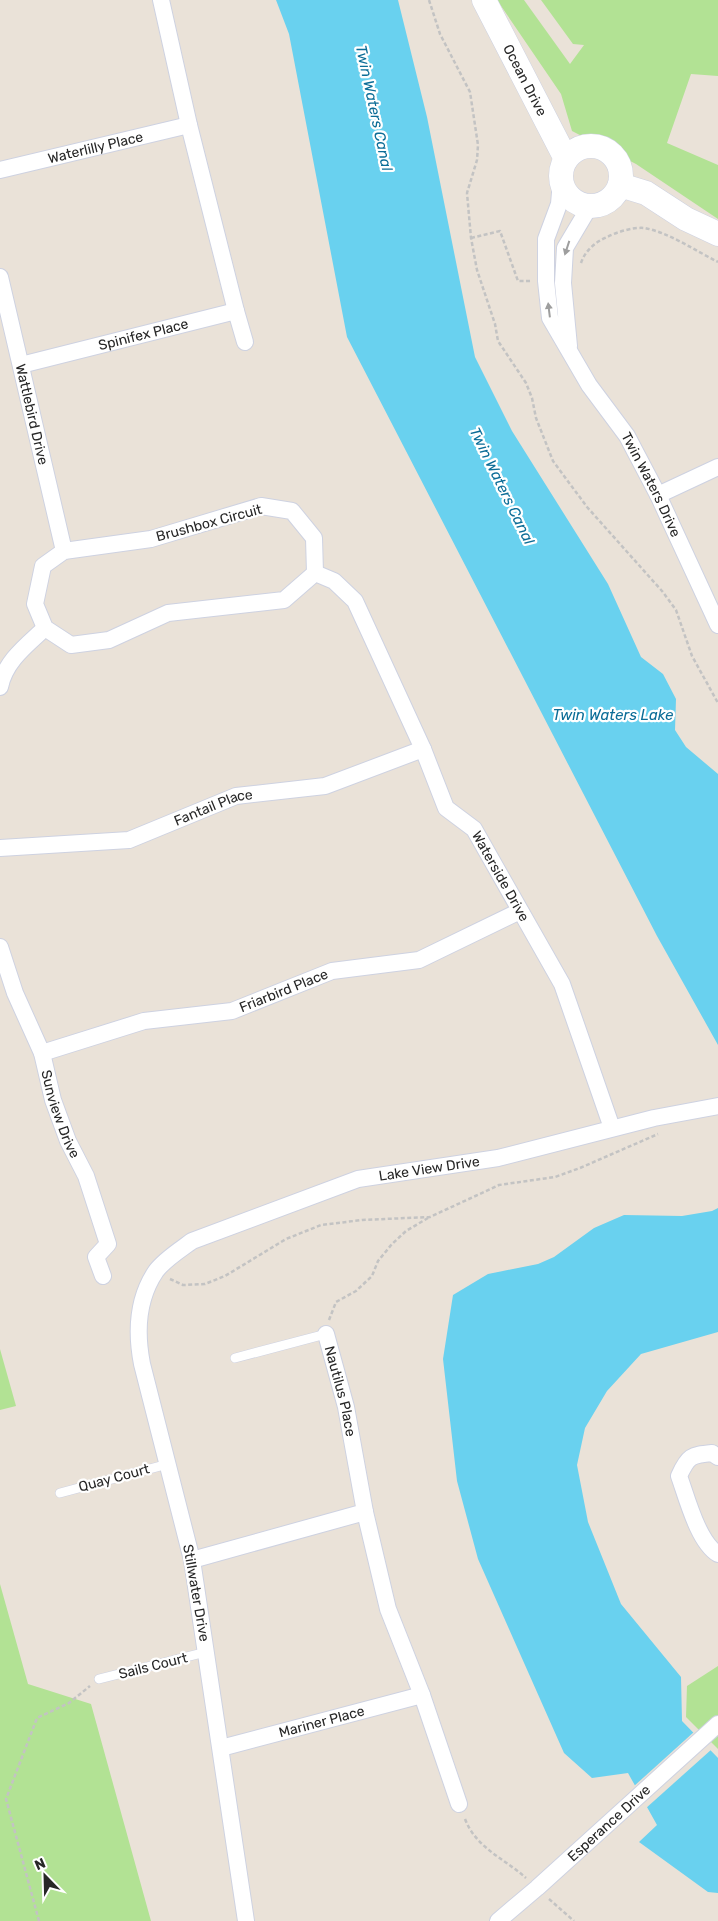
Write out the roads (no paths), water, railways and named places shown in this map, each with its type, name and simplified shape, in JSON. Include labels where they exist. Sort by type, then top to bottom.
[{"type":"street","points":[[162,0],[189,125],[245,342]]},
{"type":"street","name":"Ocean Drive","points":[[484,0],[563,170]]},
{"type":"street","name":"Waterlilly Place","points":[[0,170],[189,125]]},
{"type":"street","points":[[590,145],[600,146],[608,150],[615,157],[622,175],[616,194],[600,205],[590,206],[580,204],[571,199],[564,191],[563,170],[572,152],[590,145]]},
{"type":"street","name":"Twin Waters Drive","points":[[563,170],[559,204],[546,239],[546,281],[550,318],[589,384],[627,436],[658,495],[718,625]]},
{"type":"street","points":[[620,185],[646,193],[686,219],[718,234]]},
{"type":"street","name":"Twin Waters Drive","points":[[569,353],[563,283],[565,248],[590,206]]},
{"type":"street","name":"Wattlebird Drive","points":[[0,278],[64,551]]},
{"type":"street","name":"Spinifex Place","points":[[21,365],[236,311]]},
{"type":"street","points":[[658,495],[718,467]]},
{"type":"street","name":"Brushbox Circuit","points":[[45,628],[35,604],[43,566],[64,551],[151,539],[261,506],[292,511],[314,538],[315,573]]},
{"type":"street","points":[[0,687],[11,661],[45,628],[71,645],[109,640],[168,613],[284,600],[315,573]]},
{"type":"street","name":"Waterside Drive","points":[[315,573],[334,582],[355,601],[423,749],[446,808],[474,829],[562,984],[612,1128]]},
{"type":"street","name":"Fantail Place","points":[[0,848],[129,840],[236,796],[325,786],[423,749]]},
{"type":"street","name":"Friarbird Place","points":[[42,1053],[144,1021],[232,1012],[332,971],[419,960],[520,911]]},
{"type":"street","name":"Sunview Drive","points":[[0,947],[15,993],[42,1053],[53,1100],[68,1141],[86,1176],[108,1244],[96,1257],[103,1276]]},
{"type":"street","name":"Lake View Drive","points":[[156,1271],[171,1256],[192,1241],[358,1179],[498,1158],[612,1128],[711,1107]]},
{"type":"street","name":"Stillwater Drive","points":[[156,1271],[146,1291],[141,1308],[137,1339],[192,1560],[246,1921]]},
{"type":"street","name":"Nautilus Place","points":[[326,1334],[346,1407],[365,1512],[388,1609],[422,1695]]},
{"type":"street","points":[[718,1457],[712,1453],[695,1454],[685,1464],[679,1476],[696,1522],[710,1549],[718,1554]]},
{"type":"street","points":[[192,1560],[365,1512]]},
{"type":"street","points":[[422,1695],[459,1804]]},
{"type":"street","name":"Mariner Place","points":[[221,1748],[422,1695]]},
{"type":"street","name":"Esperance Drive","points":[[498,1921],[718,1724]]},
{"type":"lane","name":"Nautilus Place","points":[[235,1358],[326,1334]]},
{"type":"lane","name":"Quay Court","points":[[60,1493],[168,1464]]},
{"type":"lane","name":"Sails Court","points":[[99,1679],[206,1652]]},
{"type":"water","name":"Twin Waters Lake","points":[[276,0],[398,0],[427,117],[475,357],[512,431],[608,584],[641,657],[663,674],[676,699],[675,730],[686,747],[718,774],[718,1045],[657,936],[347,337],[289,34]]},
{"type":"water","points":[[718,1208],[718,1332],[641,1354],[607,1391],[585,1428],[577,1465],[588,1522],[621,1604],[681,1677],[682,1721],[718,1758],[718,1893],[708,1892],[639,1842],[657,1825],[628,1773],[592,1778],[564,1753],[478,1559],[457,1481],[443,1359],[453,1295],[488,1274],[538,1264],[554,1257],[594,1228],[624,1215],[682,1216],[712,1211]]},
{"type":"water label","name":"Twin Waters Canal","points":[[374,108]]},
{"type":"water label","name":"Twin Waters Canal","points":[[502,486]]}]
